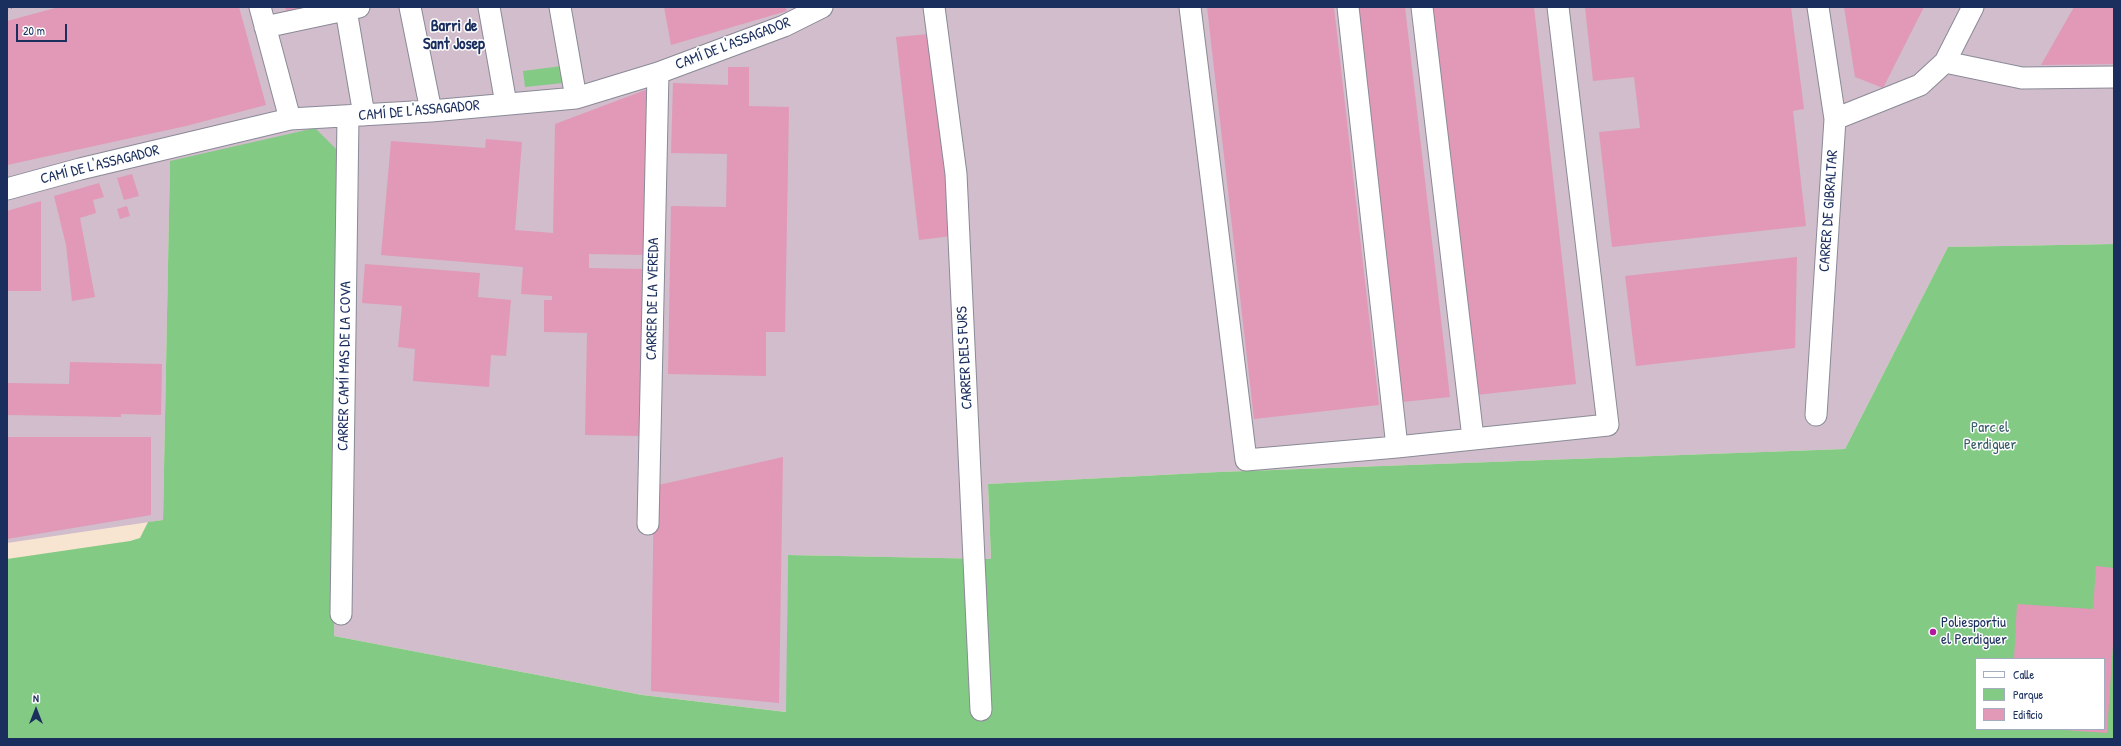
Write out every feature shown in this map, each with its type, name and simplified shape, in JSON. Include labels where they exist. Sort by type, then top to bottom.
[{"type":"street","points":[[260,7],[290,119]]},
{"type":"street","points":[[410,7],[431,111]]},
{"type":"street","points":[[488,7],[506,104]]},
{"type":"street","points":[[560,7],[576,98]]},
{"type":"street","name":"CAMÍ DE L'ASSAGADOR","points":[[7,189],[80,169],[290,119],[431,111],[576,98],[658,73],[784,26],[822,7]]},
{"type":"street","name":"CARRER DELS FURS","points":[[934,7],[956,174],[981,710]]},
{"type":"street","points":[[1190,7],[1246,460],[1397,447],[1608,425],[1558,7]]},
{"type":"street","points":[[1348,7],[1397,447]]},
{"type":"street","points":[[1422,7],[1473,438]]},
{"type":"street","name":"CARRER DE GIBRALTAR","points":[[1816,415],[1835,119],[1818,7]]},
{"type":"street","points":[[1835,119],[1920,85],[1945,62],[1973,7]]},
{"type":"street","points":[[265,27],[353,8]]},
{"type":"street","name":"CARRER CAMÍ MAS DE LA COVA","points":[[341,614],[356,116],[353,8]]},
{"type":"street","points":[[1945,62],[2022,78],[2114,77]]},
{"type":"street","name":"CARRER DE LA VEREDA","points":[[648,524],[658,73]]},
{"type":"path","points":[[7,9],[13,7]]},
{"type":"shaded area","points":[[7,7],[2114,7],[2114,244],[1948,247],[1845,449],[1219,472],[988,484],[991,559],[788,555],[787,712],[642,695],[334,636],[342,156],[170,162],[163,520],[7,543]]},
{"type":"green space","points":[[562,66],[563,83],[525,87],[523,71]]},
{"type":"green space","name":"Parc el Perdiguer","points":[[315,128],[342,155],[334,636],[642,695],[786,712],[788,555],[991,559],[988,484],[1219,472],[1845,449],[1948,247],[2114,244],[2114,739],[7,739],[7,559],[130,541],[140,538],[148,522],[163,520],[170,161]]},
{"type":"building","points":[[59,7],[239,7],[266,105],[186,126],[7,165],[7,21]]},
{"type":"building","points":[[285,7],[322,7],[287,14]]},
{"type":"building","points":[[664,7],[785,7],[787,11],[671,45]]},
{"type":"building","points":[[1207,7],[1334,7],[1379,405],[1254,419]]},
{"type":"building","points":[[1358,7],[1405,7],[1450,397],[1402,402]]},
{"type":"building","points":[[1432,7],[1534,7],[1576,384],[1476,395]]},
{"type":"building","points":[[1585,7],[1791,7],[1804,109],[1793,111],[1806,226],[1612,247],[1599,132],[1640,128],[1634,77],[1593,81]]},
{"type":"building","points":[[1844,7],[1924,7],[1883,88],[1855,77]]},
{"type":"building","points":[[2074,7],[2114,7],[2114,64],[2041,65]]},
{"type":"building","points":[[929,34],[952,236],[919,240],[896,37]]},
{"type":"building","points":[[728,67],[749,67],[749,106],[789,107],[785,332],[766,332],[766,376],[668,374],[671,206],[726,207],[727,154],[671,153],[673,83],[728,85]]},
{"type":"building","points":[[648,89],[645,255],[589,254],[589,268],[642,269],[642,436],[585,435],[587,333],[544,332],[544,300],[552,300],[552,296],[521,294],[523,267],[381,255],[391,141],[485,148],[486,139],[522,142],[515,230],[553,233],[555,124]]},
{"type":"building","points":[[132,174],[139,196],[124,200],[117,178]]},
{"type":"building","points":[[99,183],[104,197],[93,200],[96,213],[80,218],[95,297],[72,301],[66,245],[54,196]]},
{"type":"building","points":[[41,201],[41,291],[7,291],[7,211]]},
{"type":"building","points":[[127,206],[130,216],[120,219],[117,209]]},
{"type":"building","points":[[1797,257],[1795,348],[1636,366],[1625,276]]},
{"type":"building","points":[[365,264],[480,273],[478,297],[511,300],[506,356],[491,355],[489,387],[413,381],[415,349],[398,347],[402,306],[362,303]]},
{"type":"building","points":[[70,362],[162,364],[161,415],[121,414],[121,417],[7,415],[7,383],[69,384]]},
{"type":"building","points":[[7,437],[151,437],[151,515],[7,539]]},
{"type":"building","points":[[783,457],[779,703],[651,691],[654,486]]},
{"type":"building","points":[[2096,566],[2114,568],[2114,629],[2107,733],[2064,730],[2105,730],[2105,658],[2014,658],[2017,604],[2093,609]]},
{"type":"place","name":"Poliesportiu el Perdiguer","points":[[1933,632]]},
{"type":"district","name":"Barri de Sant Josep","points":[[454,36]]}]
